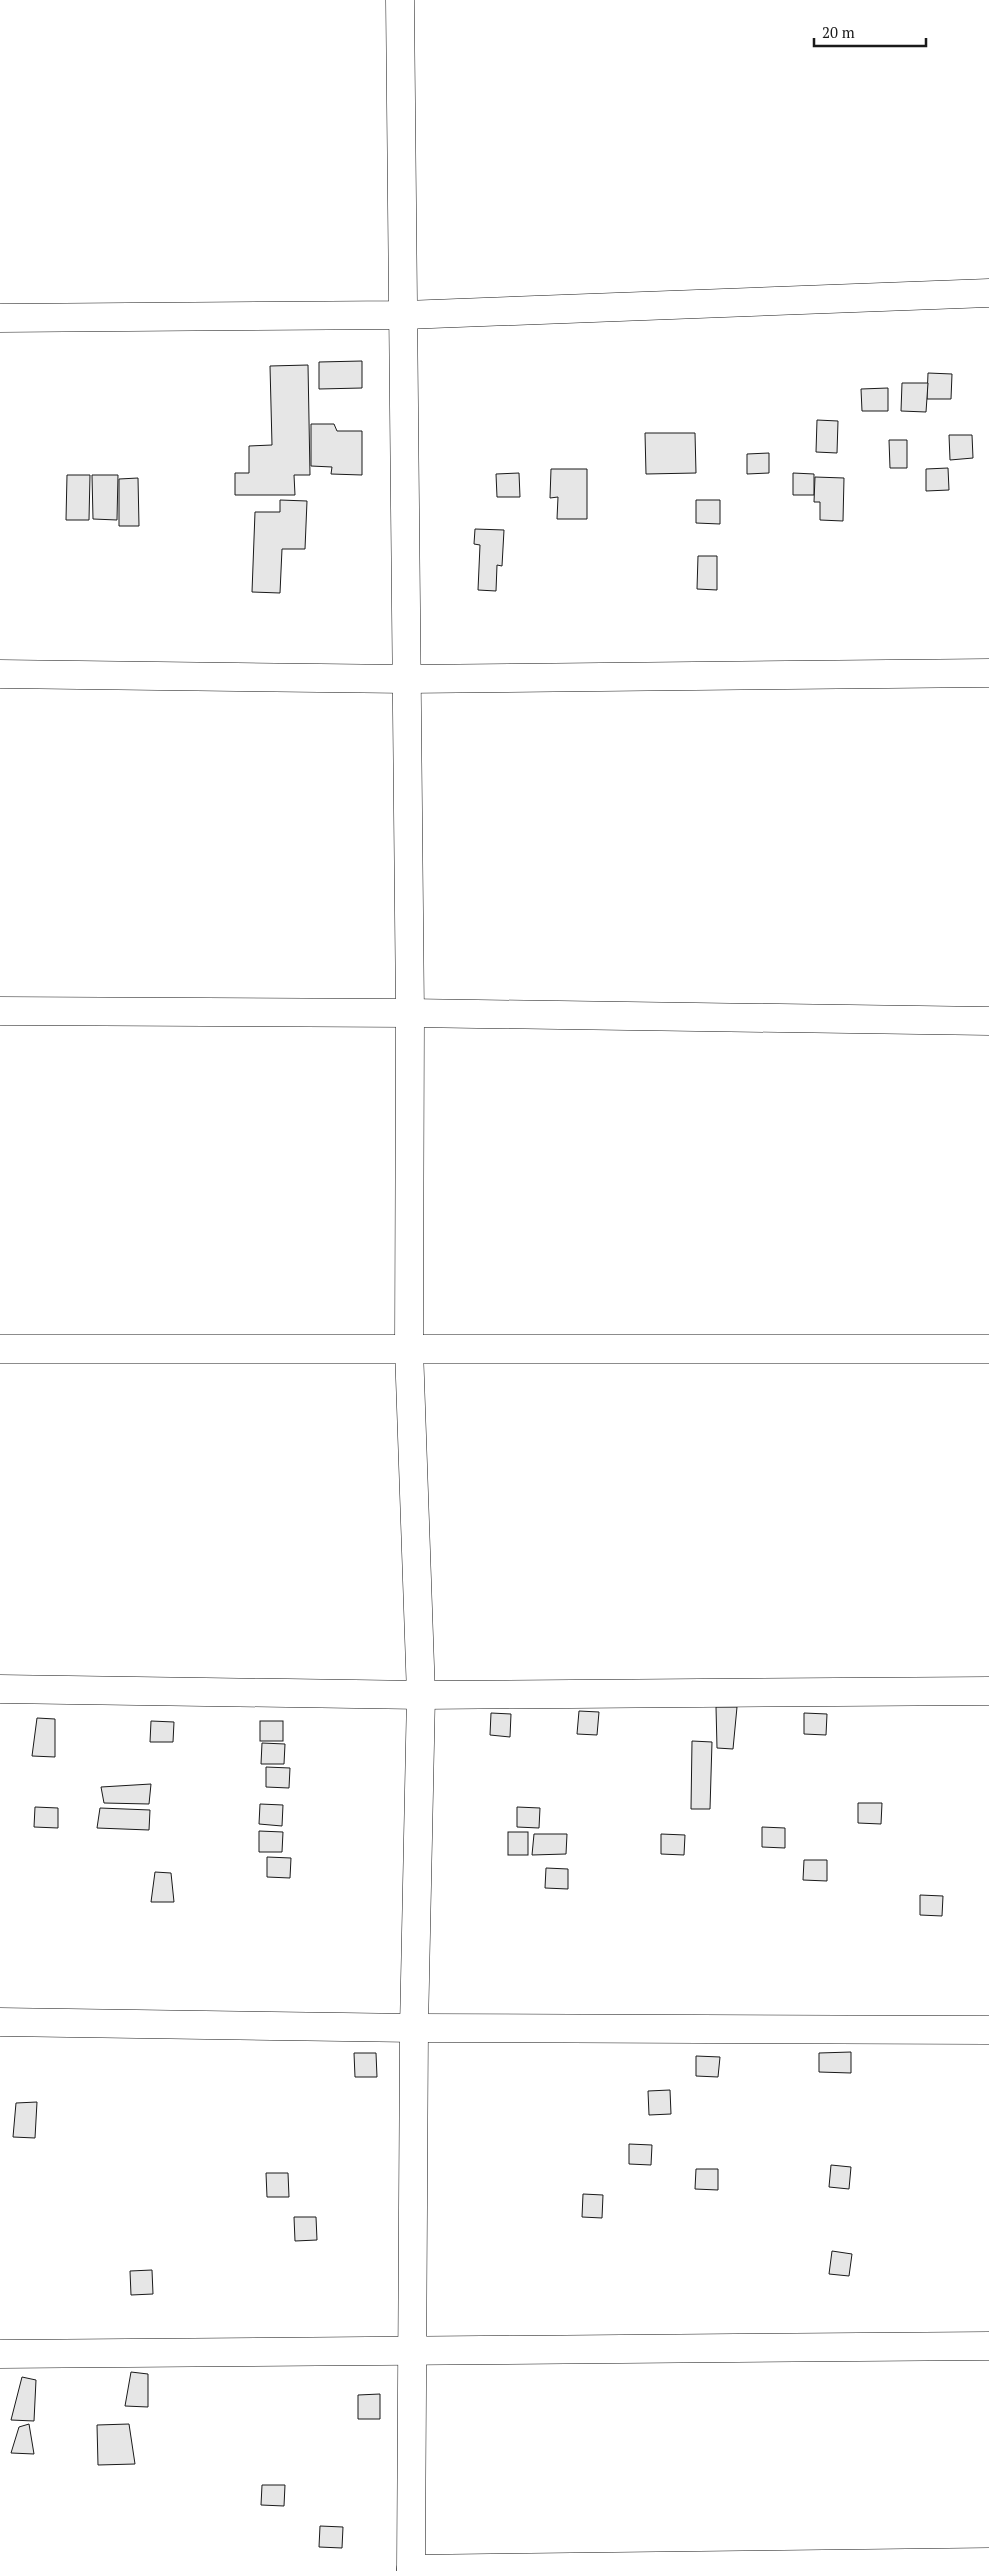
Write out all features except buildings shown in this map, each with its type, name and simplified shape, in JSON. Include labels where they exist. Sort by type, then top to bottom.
[{"type":"street","points":[[400,0],[405,315],[406,679],[410,1013],[409,1349],[421,1695],[414,2028],[411,2570],[989,2562]]},
{"type":"street","points":[[0,318],[405,315],[989,293]]},
{"type":"street","points":[[0,674],[406,679],[989,673]]},
{"type":"street","points":[[0,1011],[410,1013],[989,1021]]},
{"type":"street","points":[[0,1349],[989,1349]]},
{"type":"street","points":[[0,1688],[421,1695],[989,1691]]},
{"type":"street","points":[[0,2022],[414,2028],[989,2030]]},
{"type":"street","points":[[0,2354],[989,2346]]}]
